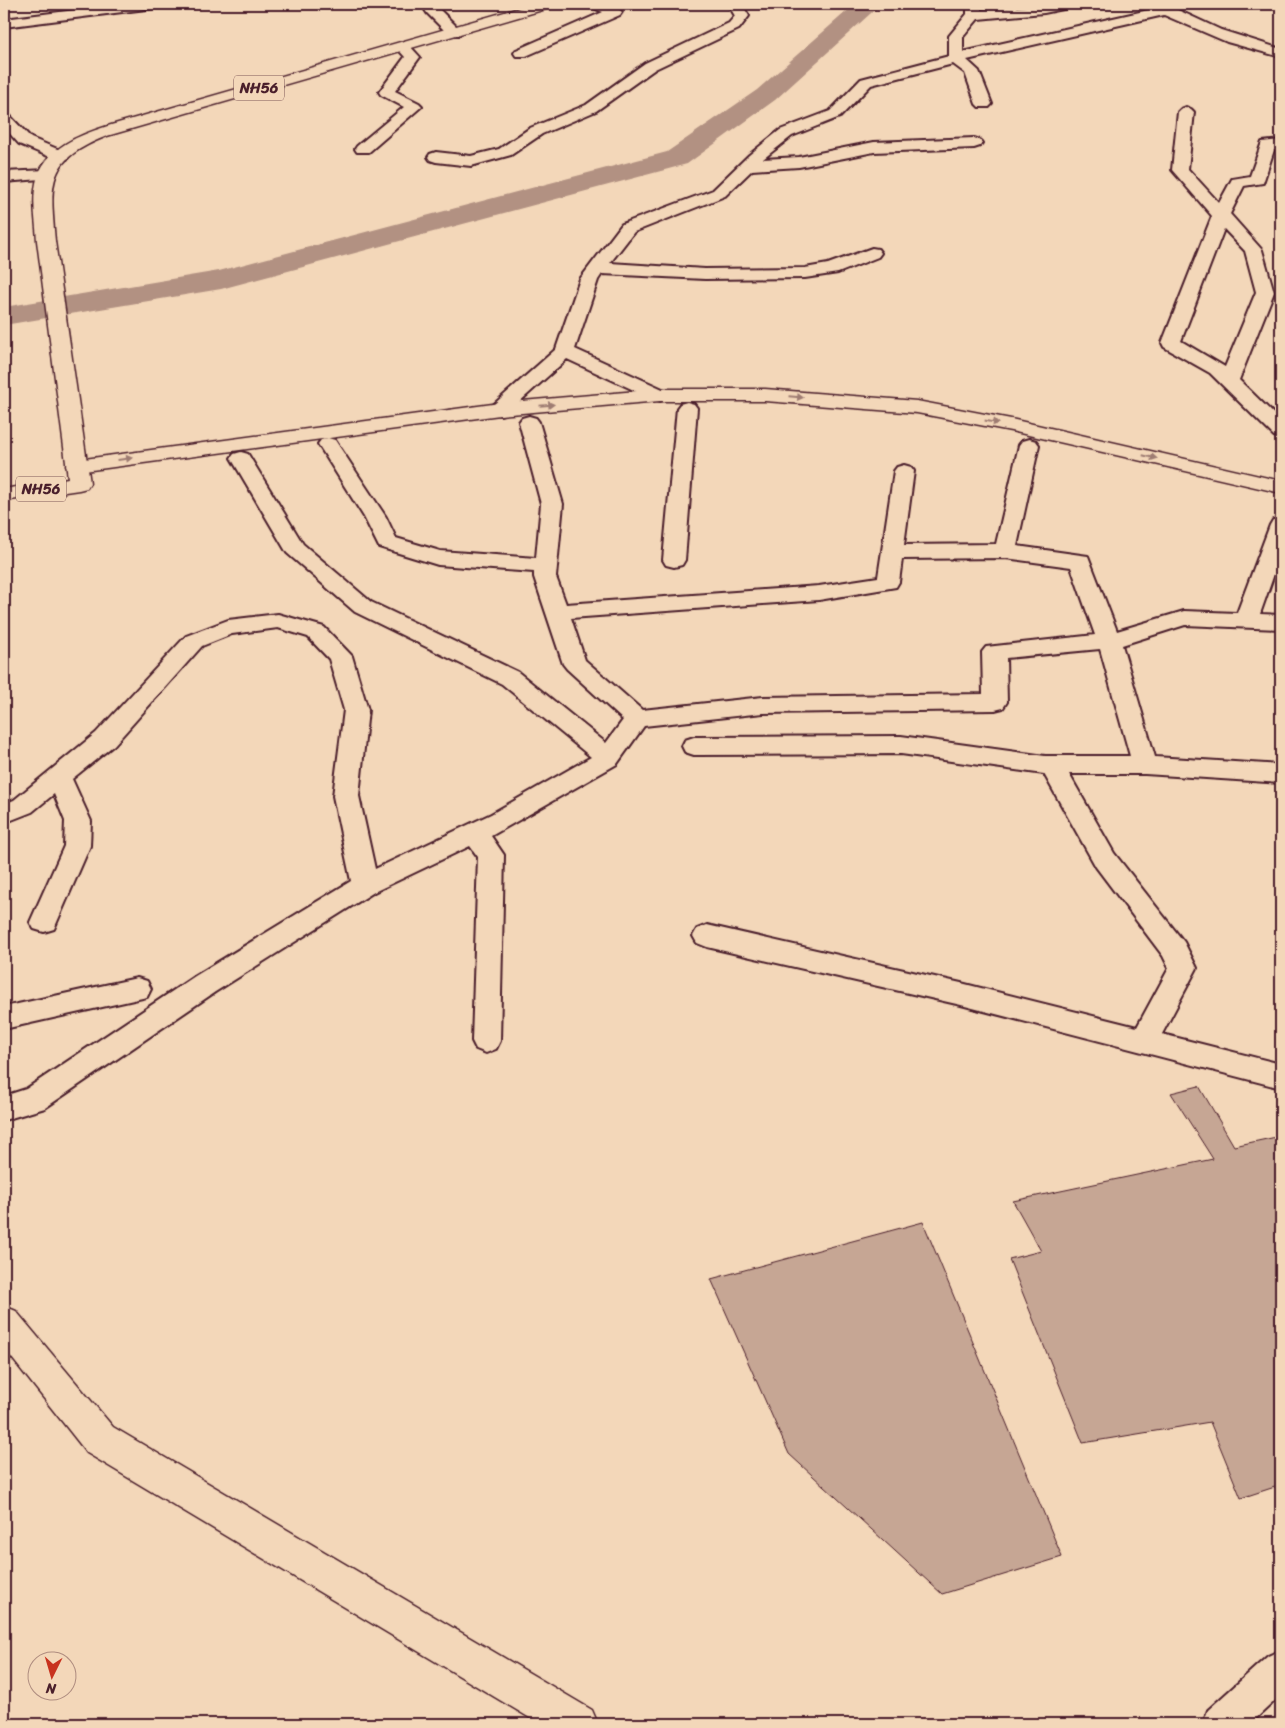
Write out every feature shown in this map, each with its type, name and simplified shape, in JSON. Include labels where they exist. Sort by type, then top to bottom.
[{"type":"main road","name":"NH56","points":[[78,474],[46,241],[44,181],[54,163],[70,147],[90,137],[548,4]]},
{"type":"main road","name":"NH56","points":[[4,478],[78,474],[500,409],[660,395]]},
{"type":"main road","points":[[660,395],[765,395],[917,407],[1011,425],[1281,487]]},
{"type":"main road","points":[[78,474],[210,462],[381,436],[718,405],[943,425],[1281,504]]},
{"type":"main road","name":"NH56","points":[[4,495],[78,474]]},
{"type":"main road","points":[[4,1322],[100,1440],[578,1724]]},
{"type":"street","points":[[4,23],[154,4]]},
{"type":"street","points":[[434,4],[432,10],[454,32]]},
{"type":"street","points":[[521,53],[615,12],[596,4]]},
{"type":"street","points":[[436,157],[471,162],[505,152],[536,131],[591,108],[650,66],[734,26],[742,16],[735,4]]},
{"type":"street","points":[[956,59],[956,36],[974,9],[1044,9],[1068,4]]},
{"type":"street","points":[[500,409],[565,351],[589,279],[628,228],[719,193],[748,165],[786,133],[835,114],[866,82],[1160,7],[1259,48],[1281,54]]},
{"type":"street","points":[[363,149],[414,106],[386,92],[413,58],[403,46]]},
{"type":"street","points":[[956,59],[972,71],[984,104]]},
{"type":"street","points":[[1186,112],[1180,170],[1253,250],[1265,292],[1229,381]]},
{"type":"street","points":[[6,122],[25,141],[61,156]]},
{"type":"street","points":[[748,165],[799,162],[874,147],[974,142]]},
{"type":"street","points":[[1281,145],[1268,145],[1257,180],[1238,182],[1221,215],[1171,343],[1218,369],[1281,432]]},
{"type":"street","points":[[7,160],[10,176],[47,175]]},
{"type":"street","points":[[598,268],[706,274],[805,273],[832,268],[872,252]]},
{"type":"street","points":[[565,351],[660,395]]},
{"type":"street","points":[[674,560],[687,408]]},
{"type":"street","points":[[529,422],[552,504],[545,577],[575,664],[637,719]]},
{"type":"street","points":[[328,444],[375,517],[387,542],[438,558],[546,566]]},
{"type":"street","points":[[1005,550],[1029,445]]},
{"type":"street","points":[[241,458],[294,548],[363,607],[510,678],[608,758]]},
{"type":"street","points":[[557,612],[819,593],[888,582],[904,471]]},
{"type":"street","points":[[1246,620],[1281,525]]},
{"type":"street","points":[[892,552],[1005,550],[1080,561],[1109,641],[1145,765]]},
{"type":"street","points":[[4,1108],[35,1098],[205,984],[365,885],[500,821],[608,758],[637,719],[764,705],[995,702],[994,652],[1109,641],[1184,618],[1281,622]]},
{"type":"street","points":[[4,814],[23,806],[105,739],[194,641],[228,627],[278,621],[316,632],[340,656],[356,710],[346,796],[365,885]]},
{"type":"street","points":[[694,746],[901,745],[1052,765],[1145,765],[1281,774]]},
{"type":"street","points":[[1052,765],[1105,860],[1174,950],[1183,968],[1144,1041]]},
{"type":"street","points":[[44,922],[77,846],[78,821],[59,777]]},
{"type":"street","points":[[474,833],[491,855],[486,1041]]},
{"type":"street","points":[[707,936],[961,994],[1281,1076]]},
{"type":"street","points":[[4,1018],[137,989]]},
{"type":"street","points":[[1222,1724],[1281,1669]]},
{"type":"building","points":[[1199,1086],[1234,1146],[1281,1136],[1281,1485],[1241,1498],[1210,1422],[1083,1443],[1009,1259],[1041,1251],[1013,1201],[1213,1159],[1171,1093]]},
{"type":"building","points":[[923,1222],[1062,1557],[942,1594],[789,1454],[711,1279]]},
{"type":"waterway","points":[[4,316],[221,280],[677,158],[766,95],[869,4]]}]
